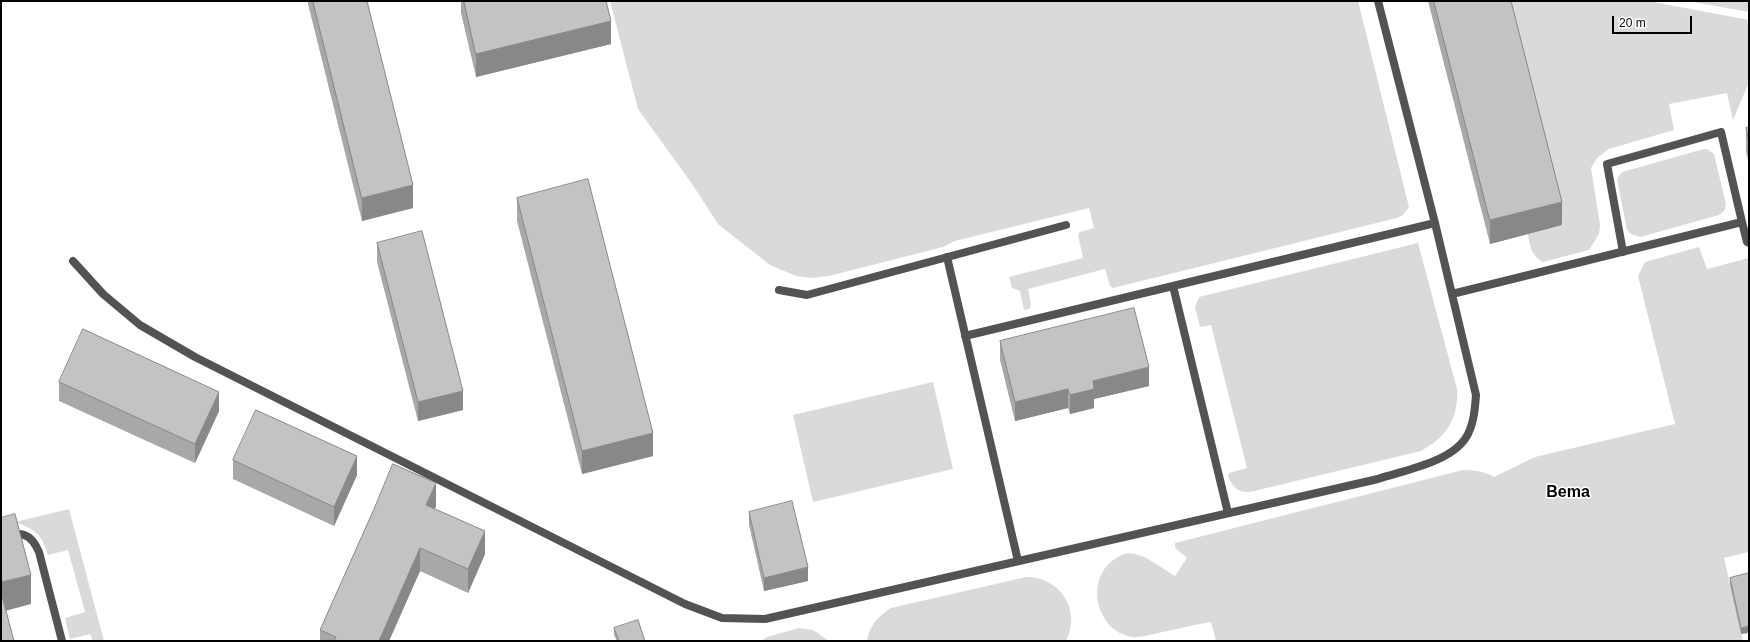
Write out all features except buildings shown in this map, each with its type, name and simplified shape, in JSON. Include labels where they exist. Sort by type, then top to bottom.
[{"type":"lane","points":[[73,261],[103,294],[140,325],[195,357],[685,604],[722,618],[766,619],[1378,479],[1444,458],[1468,435],[1474,415],[1476,395],[1435,223],[1378,1]]},
{"type":"lane","points":[[1623,252],[1607,164],[1721,132],[1742,222],[1749,243]]},
{"type":"lane","points":[[1452,294],[1742,222]]},
{"type":"lane","points":[[965,336],[1435,223]]},
{"type":"lane","points":[[780,290],[807,295],[1066,225]]},
{"type":"lane","points":[[947,257],[1018,561]]},
{"type":"lane","points":[[1173,286],[1228,513]]},
{"type":"lane","points":[[1,536],[22,534],[34,541],[39,552],[62,641]]},
{"type":"shaded area","points":[[610,1],[1358,1],[1409,207],[1403,215],[1397,218],[1113,288],[1110,286],[1105,269],[1028,289],[1031,305],[1029,309],[1024,310],[1020,291],[1012,288],[1009,277],[1083,258],[1078,235],[1080,232],[1094,228],[1089,208],[955,241],[943,247],[829,276],[813,278],[796,276],[770,265],[718,224],[692,184],[638,109]]},
{"type":"shaded area","points":[[1506,1],[1648,1],[1749,20],[1749,82],[1733,120],[1727,93],[1669,104],[1674,130],[1609,149],[1597,158],[1591,168],[1600,225],[1599,234],[1589,250],[1543,262],[1532,250],[1528,234],[1563,225]]},
{"type":"shaded area","points":[[1687,1],[1749,1],[1749,12]]},
{"type":"shaded area","points":[[1707,149],[1714,154],[1726,204],[1725,210],[1719,215],[1640,237],[1631,234],[1627,230],[1617,179],[1622,172]]},
{"type":"shaded area","points":[[1418,243],[1457,389],[1456,409],[1449,426],[1444,433],[1430,446],[1421,451],[1250,492],[1242,491],[1236,488],[1228,476],[1229,473],[1247,468],[1211,325],[1200,327],[1195,307],[1199,297]]},
{"type":"shaded area","points":[[1699,247],[1707,269],[1749,258],[1749,552],[1724,558],[1743,641],[1216,641],[1211,622],[1133,637],[1120,633],[1110,625],[1102,614],[1098,602],[1097,589],[1100,577],[1107,566],[1124,554],[1133,553],[1145,558],[1175,576],[1187,558],[1175,548],[1175,543],[1463,470],[1479,471],[1494,477],[1535,457],[1675,424],[1638,276],[1645,262]]},
{"type":"shaded area","points":[[933,382],[953,469],[813,502],[793,415]]},
{"type":"shaded area","points":[[69,509],[104,641],[93,641],[90,634],[70,639],[65,618],[85,612],[68,550],[48,555],[43,542],[37,533],[28,527],[15,522]]},
{"type":"shaded area","points":[[1026,577],[1038,578],[1049,583],[1058,589],[1065,597],[1071,618],[1070,629],[1066,641],[867,641],[872,626],[891,608]]},
{"type":"shaded area","points":[[799,628],[813,630],[829,641],[761,641],[767,637]]},
{"type":"district","name":"Bema","points":[[1568,493]]}]
